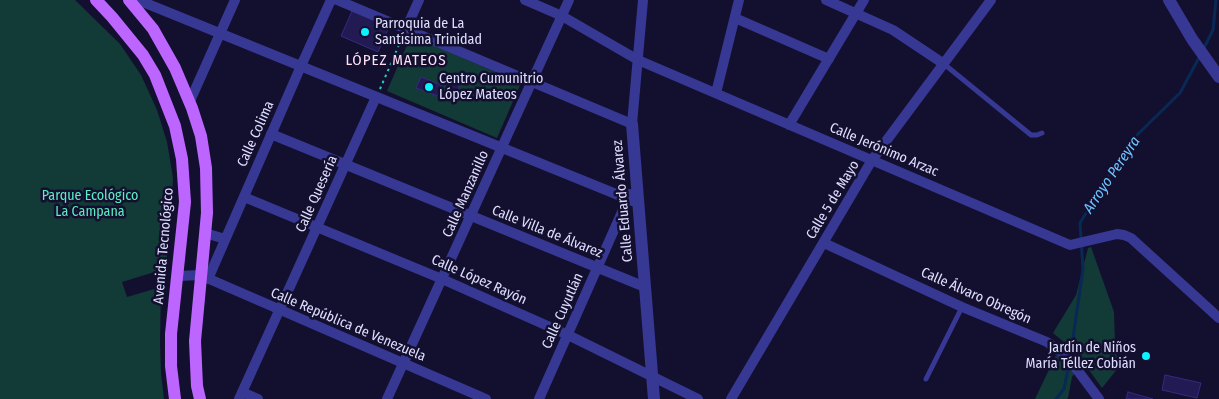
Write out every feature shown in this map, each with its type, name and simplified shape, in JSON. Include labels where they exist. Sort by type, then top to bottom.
[{"type":"main road","name":"Avenida Tecnológico","points":[[96,0],[143,55],[155,75],[175,126],[182,159],[185,202],[172,334],[171,366],[175,399]]},
{"type":"main road","points":[[129,0],[153,29],[175,68],[190,101],[200,136],[206,168],[207,213],[204,277],[195,341],[197,386],[200,399]]},
{"type":"street","points":[[138,0],[633,201]]},
{"type":"street","points":[[190,101],[235,0]]},
{"type":"street","name":"Calle Colima","points":[[204,277],[225,239],[331,0]]},
{"type":"street","points":[[337,0],[632,124]]},
{"type":"street","points":[[406,29],[420,0]]},
{"type":"street","name":"Calle Jerónimo Arzac","points":[[525,0],[562,16],[638,60],[1070,245],[1117,234],[1131,238],[1219,318]]},
{"type":"street","name":"Calle Manzanillo","points":[[387,399],[569,0]]},
{"type":"street","name":"Calle Eduardo Álvarez","points":[[643,0],[632,124],[636,179],[633,201],[645,287],[654,399]]},
{"type":"street","points":[[716,93],[739,0]]},
{"type":"street","points":[[826,0],[893,30],[944,64]]},
{"type":"street","points":[[790,124],[864,0]]},
{"type":"street","name":"Calle 5 de Mayo","points":[[731,399],[872,160],[991,0]]},
{"type":"street","points":[[1169,0],[1192,39],[1219,76]]},
{"type":"street","points":[[734,18],[829,59]]},
{"type":"street","name":"Calle Quesería","points":[[240,396],[376,97]]},
{"type":"street","name":"Calle Villa de Álvarez","points":[[271,134],[645,287]]},
{"type":"street","name":"Calle López Rayón","points":[[244,197],[442,279],[568,334],[698,399]]},
{"type":"street","name":"Calle Cuyutlán","points":[[539,399],[597,268],[633,201]]},
{"type":"street","points":[[205,233],[225,239]]},
{"type":"street","name":"Calle Álvaro Obregón","points":[[824,243],[962,307],[1047,342],[1061,352],[1099,399]]},
{"type":"street","points":[[178,276],[204,277]]},
{"type":"street","name":"Calle República de Venezuela","points":[[204,277],[486,399]]},
{"type":"street","points":[[240,396],[258,399]]},
{"type":"lane","points":[[944,64],[1031,135],[1037,135],[1042,132]]},
{"type":"lane","points":[[926,379],[962,307]]},
{"type":"path","points":[[376,97],[406,29]]},
{"type":"green space","name":"Parque Ecológico La Campana","points":[[0,0],[75,0],[120,44],[141,75],[157,110],[167,142],[173,178],[166,266],[161,270],[122,282],[127,297],[161,287],[160,343],[164,399],[0,399]]},
{"type":"green space","points":[[411,36],[521,83],[497,138],[387,91]]},
{"type":"green space","points":[[1091,247],[1114,312],[1118,368],[1102,388],[1076,352],[1053,333],[1076,295],[1088,248]]},
{"type":"green space","points":[[1056,355],[1075,373],[1072,377],[1068,398],[1035,399]]},
{"type":"building","name":"Parroquia de La Santísima Trinidad","points":[[352,11],[389,27],[378,52],[341,36]]},
{"type":"building","name":"Centro Cumunitrio López Mateos","points":[[421,77],[441,85],[437,96],[416,88]]},
{"type":"building","points":[[452,79],[457,81],[459,86],[457,91],[452,93],[447,91],[445,86],[447,81]]},
{"type":"building","points":[[1165,375],[1201,383],[1197,398],[1162,390]]},
{"type":"building","points":[[1128,392],[1153,399],[1126,399]]},
{"type":"waterway","name":"Arroyo Pereyra","points":[[1204,48],[1213,30],[1216,0]]},
{"type":"waterway","name":"Arroyo Pereyra","points":[[1070,359],[1083,269],[1080,223],[1111,172],[1138,134],[1180,93],[1200,56]]},
{"type":"waterway","name":"Arroyo Pereyra","points":[[1056,399],[1064,389],[1069,365]]},
{"type":"place","name":"Parroquia de La Santísima Trinidad","points":[[365,32]]},
{"type":"place","name":"Centro Cumunitrio López Mateos","points":[[429,87]]},
{"type":"place","name":"Jardín de Niños María Téllez Cobián","points":[[1146,356]]},
{"type":"district","name":"LÓPEZ MATEOS","points":[[396,61]]}]
